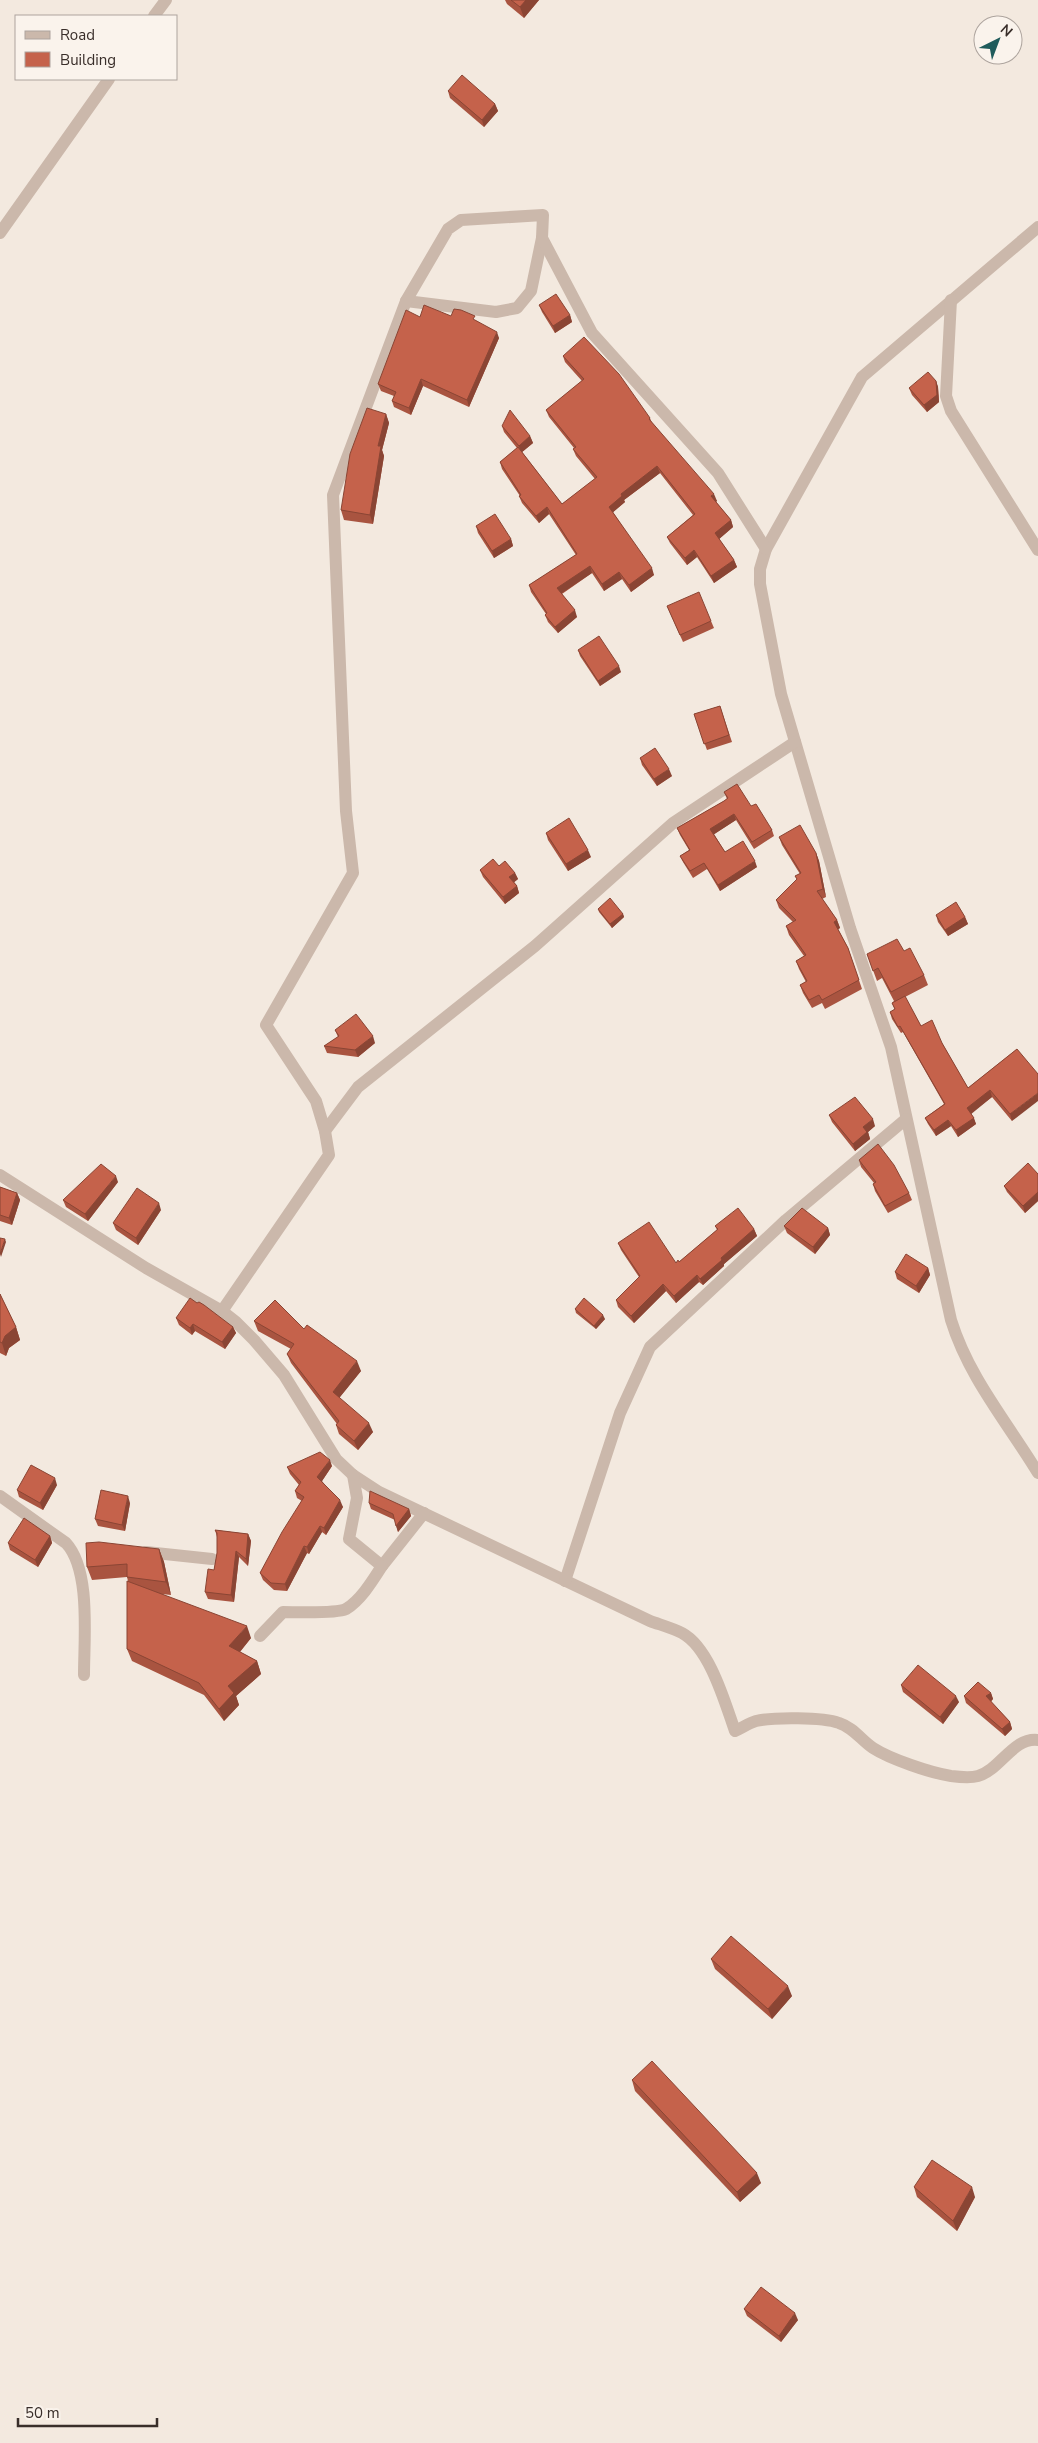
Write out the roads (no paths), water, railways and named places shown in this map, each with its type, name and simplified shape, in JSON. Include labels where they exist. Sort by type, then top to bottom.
[{"type":"street","points":[[155,15],[166,0]]},
{"type":"street","points":[[0,232],[108,80]]},
{"type":"street","points":[[222,1311],[329,1155],[325,1130],[316,1101],[266,1025],[353,872],[346,811],[333,495],[406,301],[448,230],[461,220],[543,216],[542,238],[531,291],[517,308],[496,312],[406,301]]},
{"type":"street","points":[[1038,227],[862,377],[766,550],[760,569],[760,584],[781,694],[850,928],[891,1047],[902,1087],[906,1119],[930,1220],[944,1293],[958,1343],[975,1377],[1038,1473]]},
{"type":"street","points":[[542,238],[592,333],[718,473],[766,550]]},
{"type":"street","points":[[951,300],[946,396],[951,411],[1038,550]]},
{"type":"street","points":[[325,1130],[358,1087],[535,946],[659,834],[795,742]]},
{"type":"street","points":[[565,1581],[620,1413],[650,1347],[786,1220],[906,1119]]},
{"type":"street","points":[[0,1175],[146,1268],[222,1311],[254,1340],[284,1374],[336,1459],[353,1475],[379,1492],[650,1621],[683,1634],[691,1640],[710,1667],[735,1731],[756,1721],[796,1718],[839,1723],[857,1732],[871,1746],[889,1757],[951,1776],[977,1777],[994,1768],[1015,1747],[1032,1740],[1038,1740]]},
{"type":"street","points":[[353,1475],[357,1498],[349,1539],[382,1566]]},
{"type":"street","points":[[0,1496],[66,1543],[74,1551],[80,1565],[82,1582],[84,1675]]},
{"type":"street","points":[[260,1636],[283,1612],[346,1609],[367,1588],[424,1513]]},
{"type":"street","points":[[66,1543],[86,1545]]},
{"type":"street","points":[[134,1551],[212,1560]]}]
